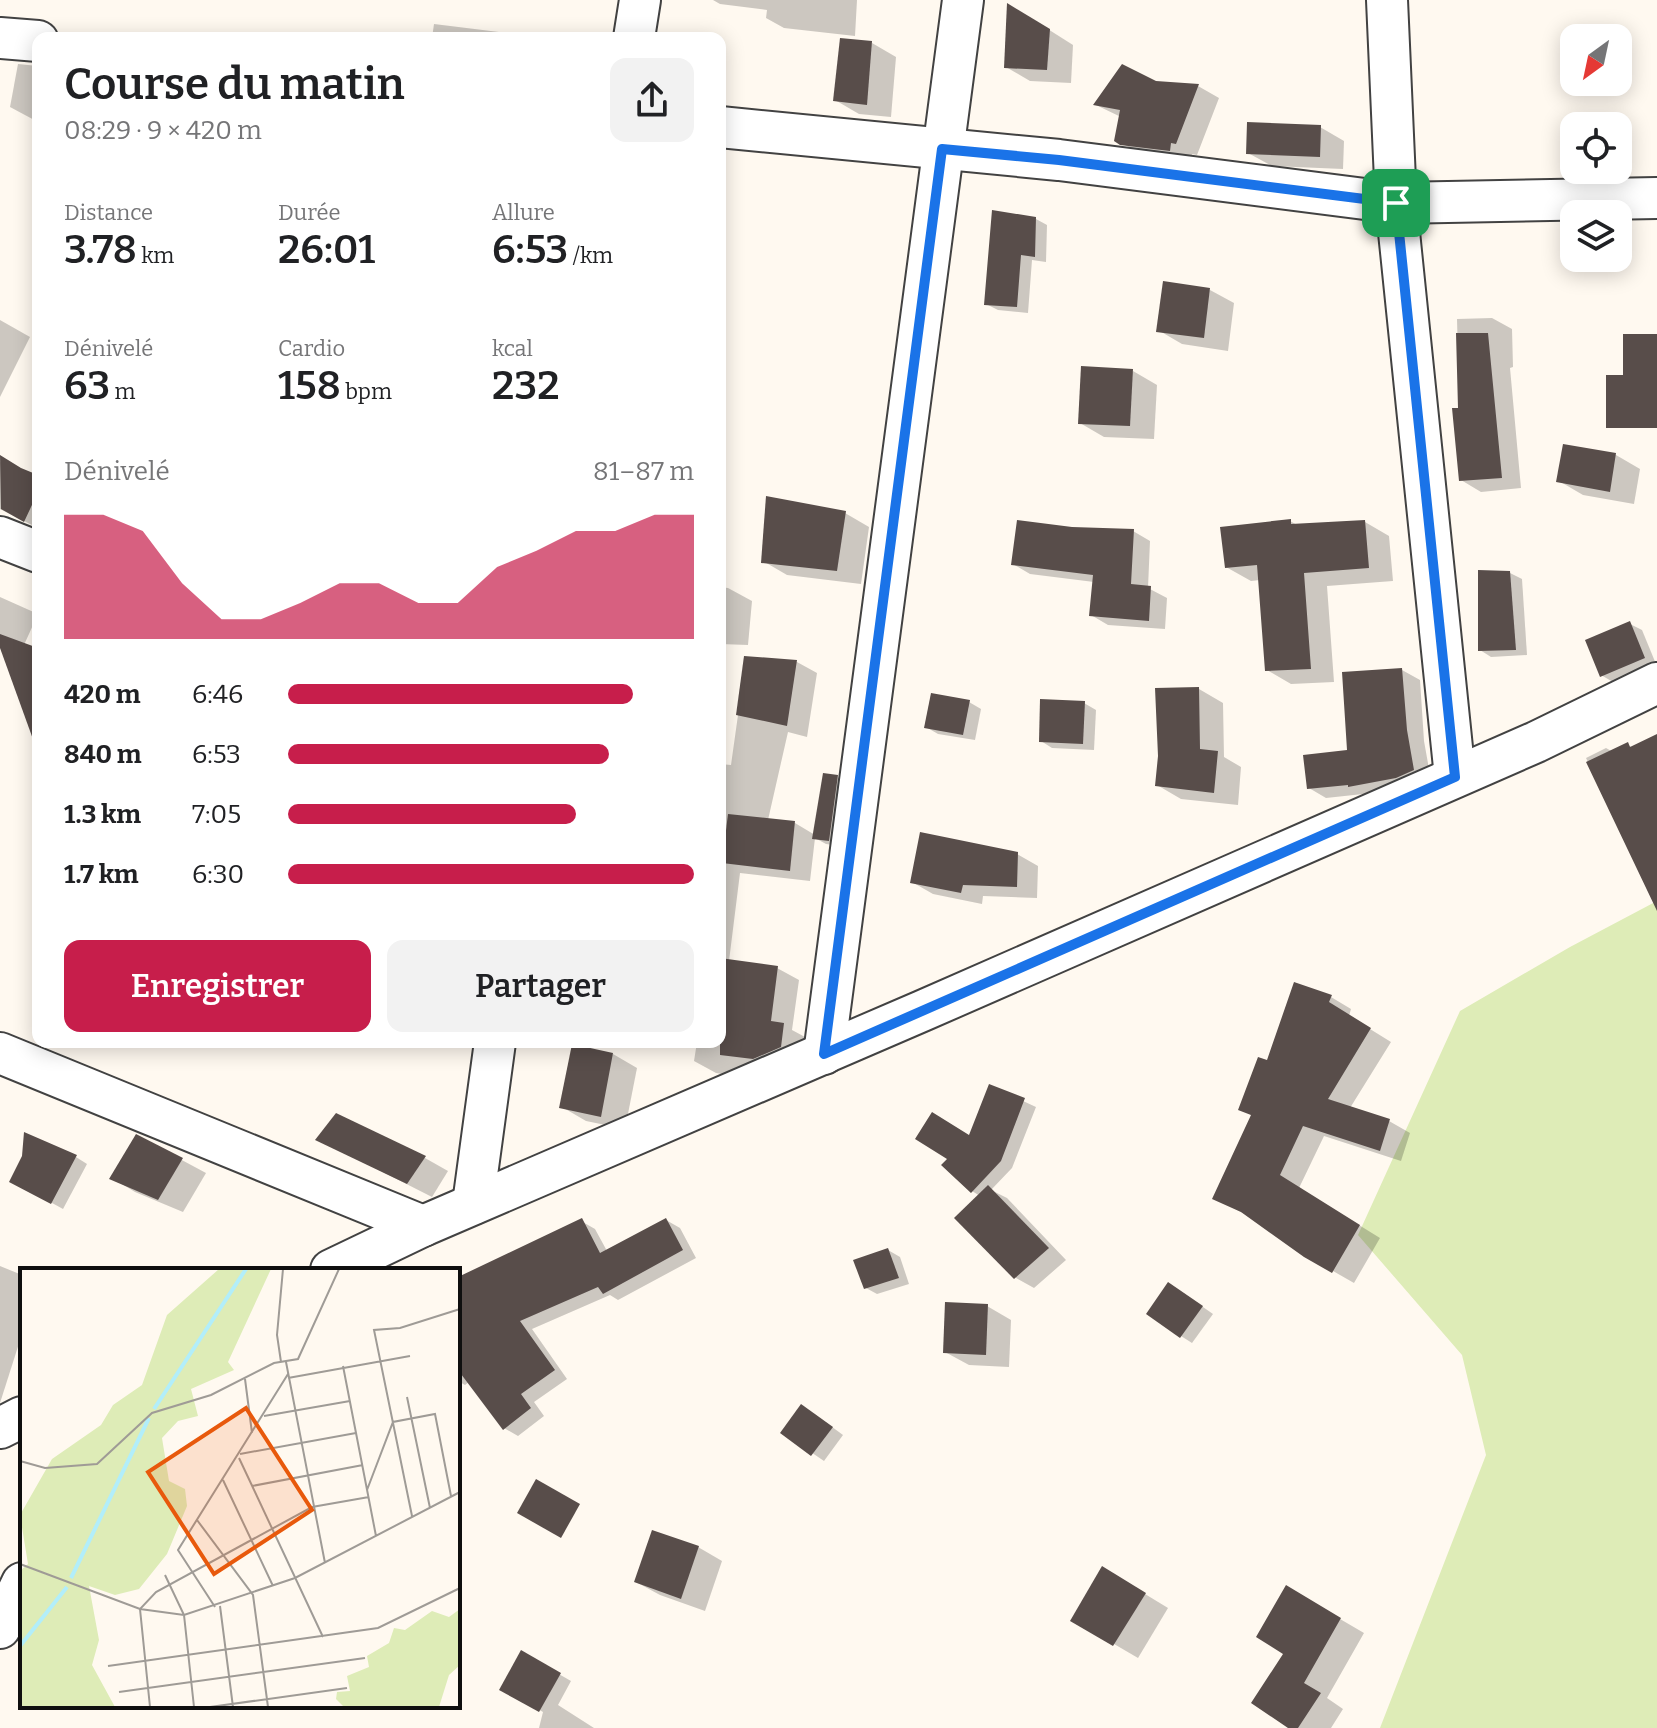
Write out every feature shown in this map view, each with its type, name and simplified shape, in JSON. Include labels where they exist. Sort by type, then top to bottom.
[{"type":"street","points":[[635,32],[640,0]]},
{"type":"street","points":[[824,1054],[963,0]]},
{"type":"street","points":[[1387,0],[1396,203],[1455,777]]},
{"type":"street","points":[[0,38],[32,41]]},
{"type":"street","points":[[726,128],[1059,160],[1396,203],[1657,198]]},
{"type":"street","points":[[0,537],[32,550]]},
{"type":"street","points":[[335,1268],[473,1204],[1536,742],[1657,683]]},
{"type":"street","points":[[473,1204],[494,1048]]},
{"type":"street","points":[[0,1053],[423,1226]]},
{"type":"street","points":[[0,1428],[20,1418]]},
{"type":"street","points":[[0,1628],[20,1587]]},
{"type":"green space","points":[[1657,901],[1657,1728],[1380,1728],[1486,1455],[1462,1355],[1358,1235],[1460,1011]]},
{"type":"building","points":[[1007,3],[1050,29],[1047,70],[1004,68]]},
{"type":"building","points":[[840,38],[872,41],[867,105],[833,101]]},
{"type":"building","points":[[1122,64],[1156,81],[1199,84],[1176,144],[1171,143],[1170,151],[1120,145],[1114,141],[1120,110],[1093,105]]},
{"type":"building","points":[[1247,122],[1321,125],[1320,157],[1246,154]]},
{"type":"building","points":[[992,210],[1036,217],[1035,257],[1021,255],[1017,307],[984,305]]},
{"type":"building","points":[[1163,281],[1210,288],[1204,338],[1156,332]]},
{"type":"building","points":[[1456,333],[1488,333],[1502,478],[1459,481],[1452,408],[1458,408]]},
{"type":"building","points":[[1623,334],[1657,334],[1657,428],[1606,428],[1606,375],[1623,375]]},
{"type":"building","points":[[1081,366],[1133,369],[1130,426],[1078,424]]},
{"type":"building","points":[[1563,444],[1616,453],[1610,492],[1556,482]]},
{"type":"building","points":[[0,455],[32,473],[32,505],[24,522],[1,509]]},
{"type":"building","points":[[766,496],[846,511],[837,571],[761,563]]},
{"type":"building","points":[[1291,519],[1291,524],[1365,520],[1369,568],[1304,573],[1311,669],[1265,671],[1257,565],[1225,568],[1220,527]]},
{"type":"building","points":[[1017,520],[1072,527],[1134,529],[1131,584],[1151,586],[1149,621],[1089,616],[1093,575],[1011,565]]},
{"type":"building","points":[[1478,570],[1510,571],[1516,650],[1478,651]]},
{"type":"building","points":[[1630,621],[1645,658],[1600,677],[1585,640]]},
{"type":"building","points":[[0,634],[32,646],[32,736],[0,648]]},
{"type":"building","points":[[744,656],[797,660],[787,726],[736,715]]},
{"type":"building","points":[[1402,668],[1414,770],[1396,778],[1348,787],[1307,789],[1303,755],[1347,750],[1342,672]]},
{"type":"building","points":[[1199,687],[1200,749],[1218,751],[1214,793],[1155,786],[1158,756],[1155,688]]},
{"type":"building","points":[[931,693],[970,700],[963,735],[924,728]]},
{"type":"building","points":[[1040,699],[1085,701],[1083,744],[1039,742]]},
{"type":"building","points":[[1657,734],[1657,911],[1586,762],[1628,742],[1630,747]]},
{"type":"building","points":[[823,773],[838,775],[829,841],[812,839]]},
{"type":"building","points":[[728,814],[795,821],[790,871],[726,863]]},
{"type":"building","points":[[920,832],[1018,852],[1017,887],[963,885],[961,893],[910,883]]},
{"type":"building","points":[[726,959],[778,966],[771,1021],[784,1023],[781,1047],[753,1059],[720,1055],[720,1048],[726,1048]]},
{"type":"building","points":[[1294,982],[1332,995],[1329,1002],[1371,1028],[1328,1099],[1390,1119],[1380,1151],[1303,1126],[1280,1175],[1360,1225],[1332,1273],[1241,1212],[1212,1199],[1251,1115],[1238,1110],[1258,1057],[1267,1060]]},
{"type":"building","points":[[571,1048],[613,1053],[601,1117],[559,1108]]},
{"type":"building","points":[[989,1084],[1025,1098],[1001,1161],[971,1193],[941,1165],[947,1159],[915,1139],[932,1112],[969,1135]]},
{"type":"building","points":[[336,1113],[426,1156],[407,1184],[315,1140]]},
{"type":"building","points":[[24,1132],[77,1155],[51,1204],[9,1182],[22,1156]]},
{"type":"building","points":[[136,1134],[183,1158],[158,1200],[109,1179]]},
{"type":"building","points":[[988,1185],[1049,1248],[1014,1279],[954,1218]]},
{"type":"building","points":[[582,1218],[600,1253],[666,1218],[683,1250],[603,1294],[598,1287],[520,1321],[555,1370],[521,1394],[531,1408],[503,1430],[460,1373],[460,1276]]},
{"type":"building","points":[[888,1248],[899,1278],[864,1289],[853,1260]]},
{"type":"building","points":[[1168,1282],[1203,1306],[1180,1338],[1146,1314]]},
{"type":"building","points":[[945,1302],[988,1304],[986,1355],[943,1353]]},
{"type":"building","points":[[801,1404],[833,1427],[811,1456],[780,1433]]},
{"type":"building","points":[[536,1479],[580,1504],[561,1538],[517,1513]]},
{"type":"building","points":[[652,1530],[699,1546],[681,1599],[634,1582]]},
{"type":"building","points":[[1102,1566],[1146,1593],[1113,1646],[1070,1621]]},
{"type":"building","points":[[1286,1585],[1341,1618],[1304,1683],[1321,1693],[1298,1728],[1288,1728],[1251,1703],[1283,1654],[1256,1637]]},
{"type":"building","points":[[521,1650],[561,1673],[539,1712],[499,1690]]},
{"type":"route","points":[[942,149],[1059,160],[1396,203],[1455,777],[824,1054],[942,149]]}]
